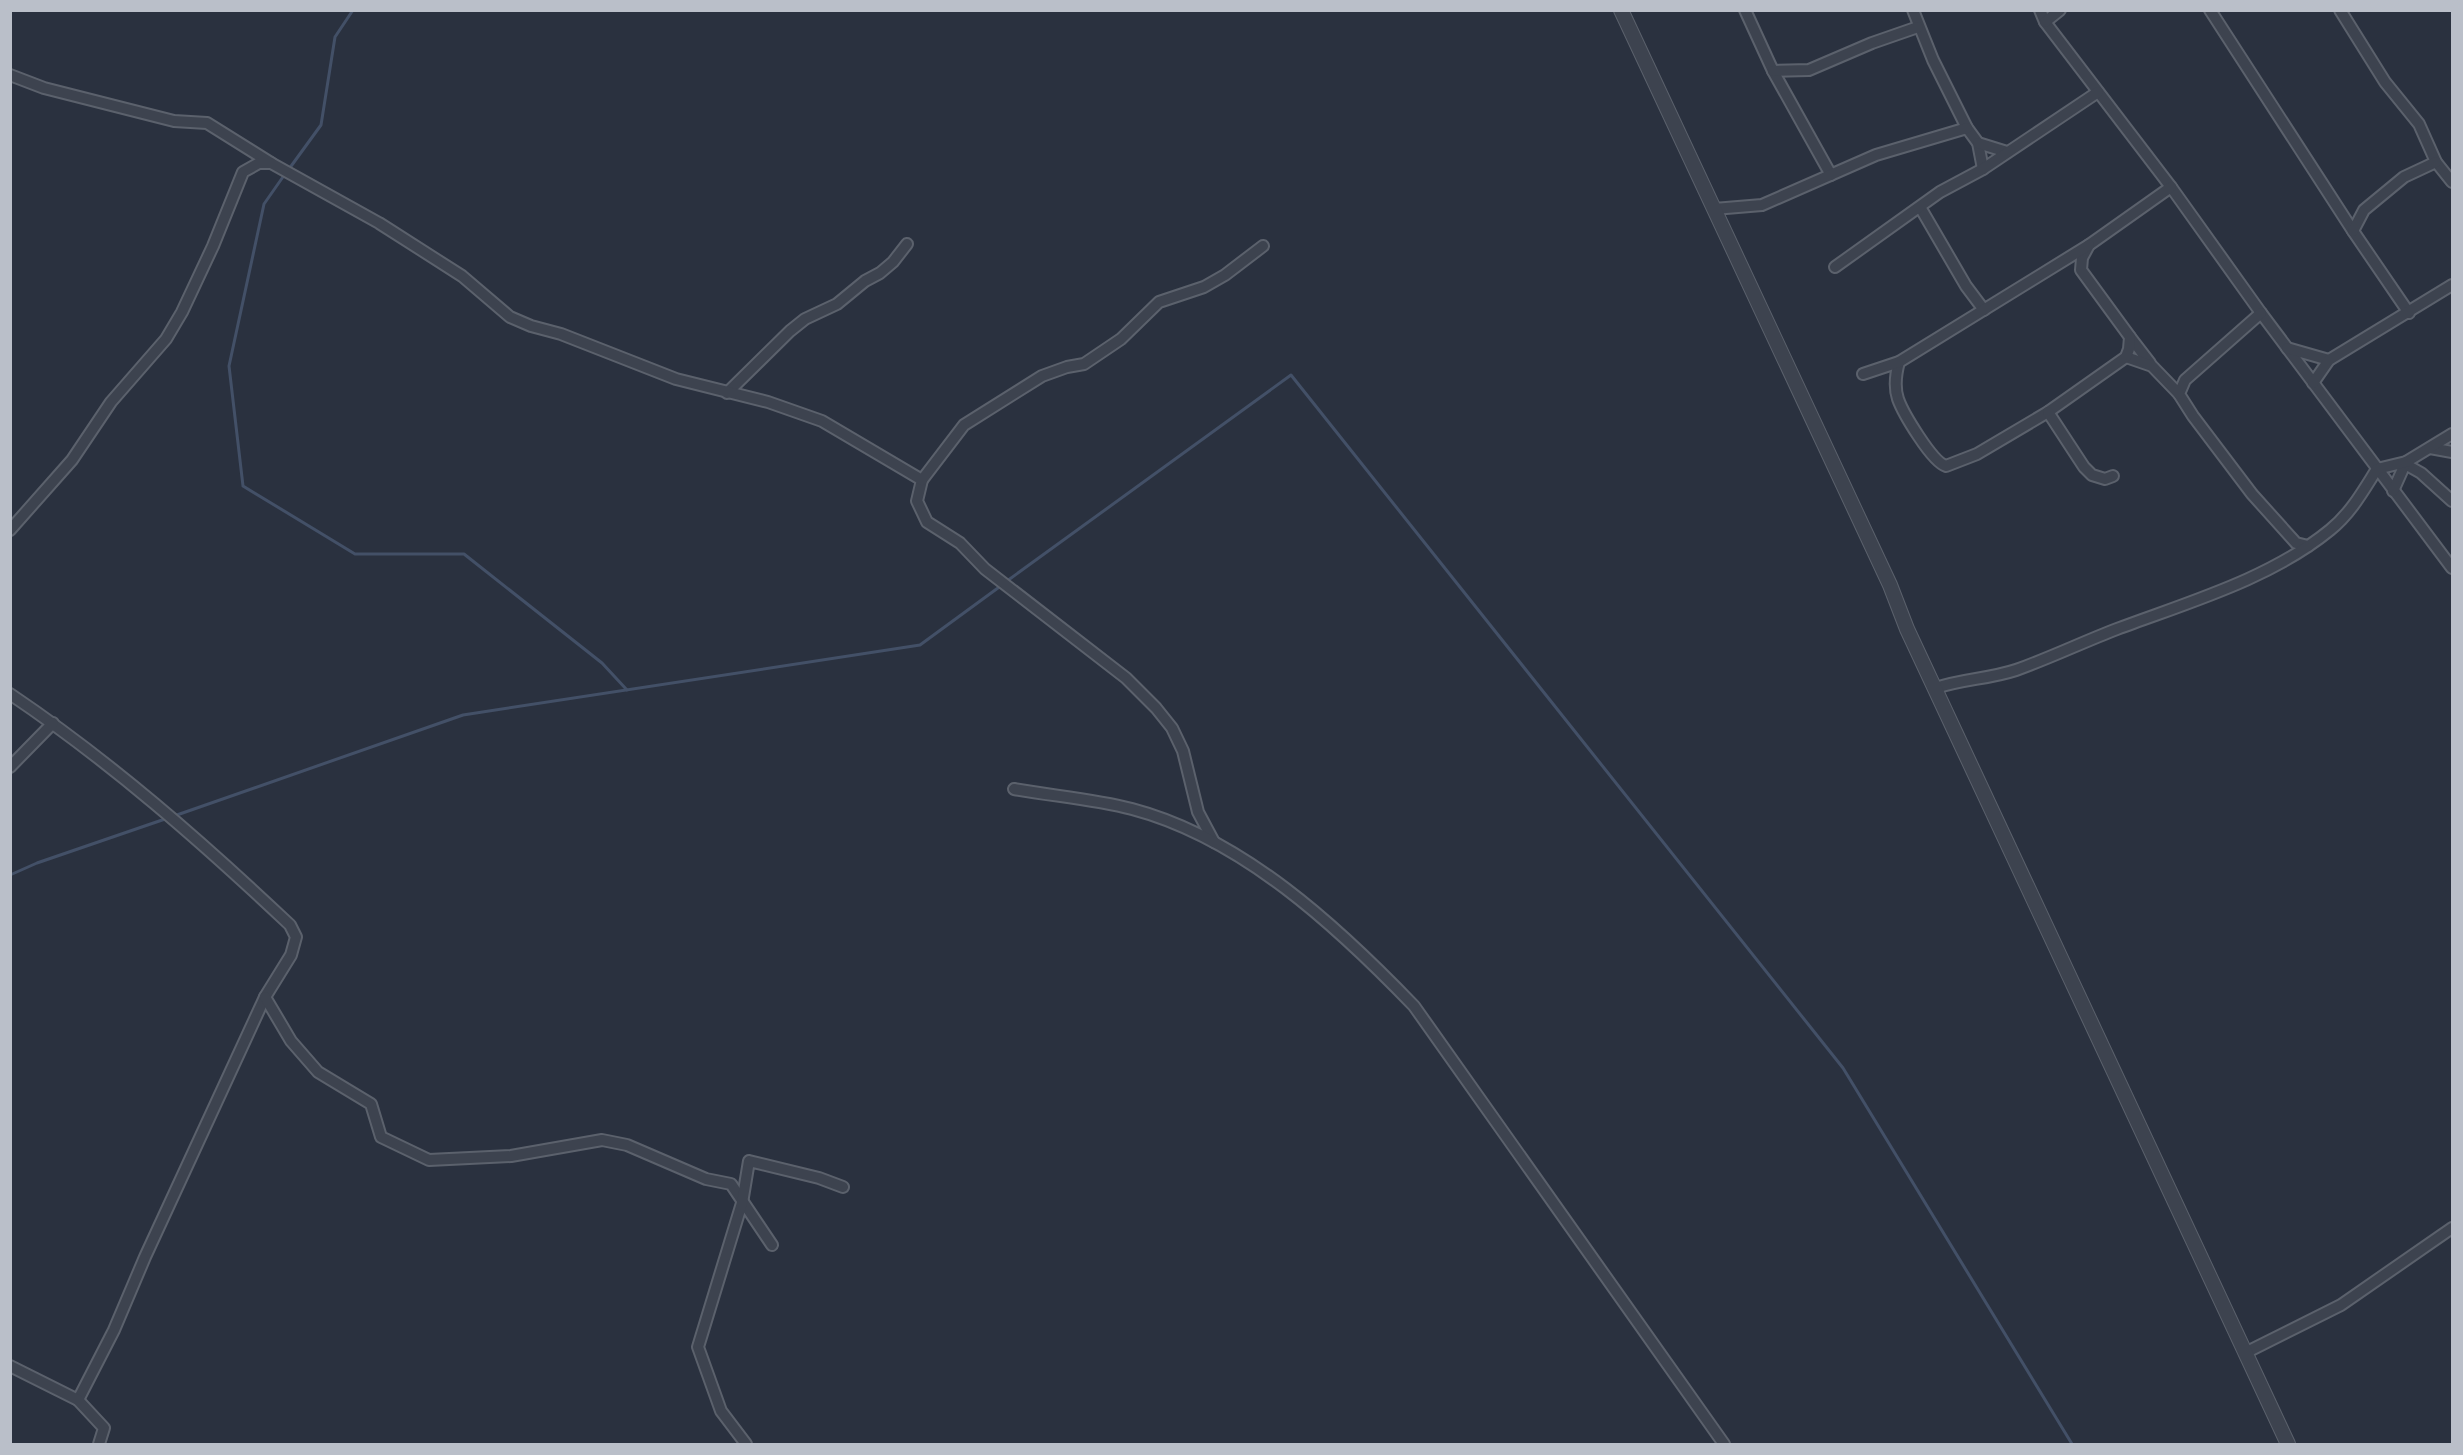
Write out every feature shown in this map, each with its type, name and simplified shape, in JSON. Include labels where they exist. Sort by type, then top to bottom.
[{"type":"street","points":[[1621,10],[2288,1444]]},
{"type":"street","points":[[1745,10],[1773,71],[1830,175]]},
{"type":"street","points":[[1913,10],[1918,27],[1967,128],[1978,143],[1983,169]]},
{"type":"street","points":[[2040,10],[2045,22],[2171,187],[2261,313],[2452,568]]},
{"type":"street","points":[[2045,22],[2060,10]]},
{"type":"street","points":[[2210,10],[2352,231],[2409,313]]},
{"type":"street","points":[[2340,10],[2385,82],[2419,124],[2436,162],[2452,182]]},
{"type":"street","points":[[1773,71],[1809,70],[1872,43],[1918,27]]},
{"type":"street","points":[[10,75],[44,88],[174,121],[207,123],[271,163],[379,223],[462,276],[510,317],[531,326],[561,334],[676,380],[768,402],[822,421],[922,480]]},
{"type":"street","points":[[1835,267],[1940,192],[1983,169],[2098,93]]},
{"type":"street","points":[[1714,209],[1762,205],[1876,155],[1967,128]]},
{"type":"street","points":[[1978,143],[2007,152]]},
{"type":"street","points":[[2352,231],[2364,210],[2404,177],[2436,162]]},
{"type":"street","points":[[10,530],[72,460],[111,402],[166,339],[182,312],[209,255],[243,172],[259,163],[271,163]]},
{"type":"street","points":[[1863,374],[1899,362],[2089,245],[2171,187]]},
{"type":"street","points":[[1920,207],[1984,310]]},
{"type":"street","points":[[727,393],[790,331],[805,319],[837,304],[865,281],[880,273],[893,262],[907,244]]},
{"type":"street","points":[[2089,245],[2082,258],[2081,270],[2152,366],[2179,394],[2252,494],[2296,543],[2308,546]]},
{"type":"street","points":[[1216,845],[1198,812],[1183,751],[1172,728],[1150,701],[1126,678],[985,569],[960,543],[927,522],[917,501],[922,480],[964,425],[1042,376],[1084,364],[1121,339],[1159,302],[1204,286],[1226,275],[1263,246]]},
{"type":"street","points":[[2313,383],[2329,360],[2452,285]]},
{"type":"street","points":[[2179,394],[2185,380],[2261,313]]},
{"type":"street","points":[[1899,362],[1896,381],[1898,399],[1929,453],[1941,465],[1946,466],[1977,454],[2048,412],[2126,357],[2130,337]]},
{"type":"street","points":[[2287,348],[2329,360]]},
{"type":"street","points":[[2126,357],[2152,366]]},
{"type":"street","points":[[2167,380],[2185,380]]},
{"type":"street","points":[[2048,412],[2092,475],[2105,479],[2113,476]]},
{"type":"street","points":[[1936,688],[1954,682],[2014,671],[2251,576],[2308,546],[2330,530],[2349,512],[2377,469],[2405,463],[2452,434]]},
{"type":"street","points":[[2430,448],[2452,452]]},
{"type":"street","points":[[2393,491],[2405,463]]},
{"type":"street","points":[[2405,463],[2421,473],[2452,501]]},
{"type":"street","points":[[10,694],[116,770],[211,850],[290,925],[296,937],[291,955],[265,997],[145,1257],[114,1330],[78,1400]]},
{"type":"street","points":[[10,767],[53,723]]},
{"type":"street","points":[[1014,789],[1131,809],[1174,823],[1252,864],[1372,963],[1414,1006],[1724,1444]]},
{"type":"street","points":[[265,997],[291,1041],[318,1072],[371,1104],[381,1137],[429,1160],[511,1156],[602,1140],[627,1144],[706,1179],[731,1184],[772,1245]]},
{"type":"street","points":[[746,1444],[721,1411],[698,1347],[742,1203],[749,1161],[819,1178],[843,1187]]},
{"type":"street","points":[[2246,1353],[2341,1305],[2452,1228]]},
{"type":"street","points":[[10,1366],[78,1400],[104,1428],[99,1444]]},
{"type":"waterway","points":[[289,169],[321,125],[335,37],[353,10]]},
{"type":"waterway","points":[[285,174],[264,204],[229,366],[243,486],[355,554],[464,554],[602,663],[627,690]]},
{"type":"waterway","points":[[1007,581],[1291,375],[1843,1068],[2072,1444]]},
{"type":"waterway","points":[[174,816],[463,715],[920,645],[1002,585]]},
{"type":"waterway","points":[[10,875],[37,863],[168,818]]}]
